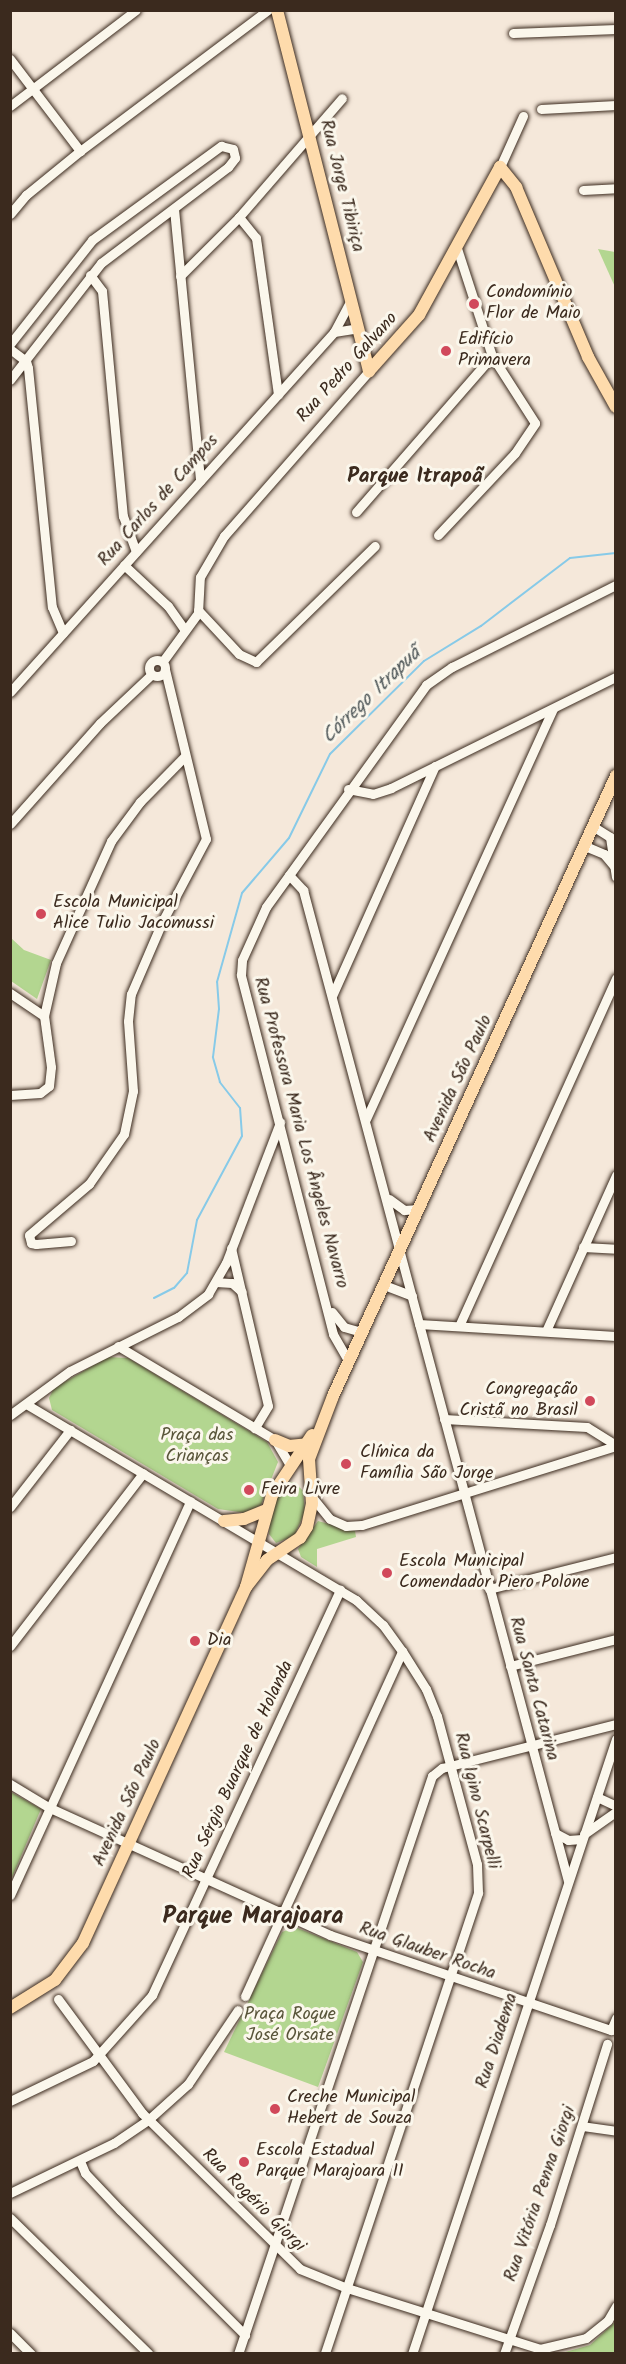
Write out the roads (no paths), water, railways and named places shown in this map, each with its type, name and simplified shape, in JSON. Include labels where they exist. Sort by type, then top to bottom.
[{"type":"main road","name":"Rua Jorge Tibiriça","points":[[277,10],[369,371]]},
{"type":"main road","name":"Rua Pedro Galvano","points":[[369,371],[419,315],[500,167]]},
{"type":"main road","points":[[500,167],[516,187],[588,357],[615,407]]},
{"type":"main road","name":"Avenida São Paulo","points":[[10,2008],[38,1993],[71,1962],[83,1944],[246,1587],[261,1543],[266,1510],[275,1488],[307,1444],[333,1396],[594,827],[615,776]]},
{"type":"main road","name":"Avenida São Paulo","points":[[246,1587],[267,1560],[280,1554],[304,1533],[311,1493],[309,1459],[333,1396]]},
{"type":"main road","points":[[275,1440],[289,1446],[307,1444]]},
{"type":"main road","points":[[291,1467],[311,1493]]},
{"type":"main road","points":[[224,1521],[244,1519],[266,1510]]},
{"type":"street","points":[[10,106],[136,10]]},
{"type":"street","points":[[10,214],[26,195],[80,151],[268,10]]},
{"type":"street","points":[[513,33],[615,28]]},
{"type":"street","points":[[10,60],[80,151]]},
{"type":"street","points":[[180,276],[239,217],[342,98]]},
{"type":"street","points":[[541,109],[615,105]]},
{"type":"street","name":"Rua Pedro Galvano","points":[[500,167],[523,116]]},
{"type":"street","points":[[10,344],[87,245],[216,149],[230,146],[235,153],[233,162],[174,209],[107,257],[90,275],[10,380]]},
{"type":"street","points":[[583,190],[615,188]]},
{"type":"street","points":[[174,209],[200,481]]},
{"type":"street","points":[[239,217],[256,238],[278,394]]},
{"type":"street","points":[[438,536],[533,430],[531,415],[492,356],[462,271],[457,248]]},
{"type":"street","points":[[448,265],[462,271]]},
{"type":"street","points":[[90,275],[102,291],[123,516],[136,552]]},
{"type":"street","name":"Rua Carlos de Campos","points":[[10,692],[334,332],[351,300]]},
{"type":"street","points":[[334,332],[358,328]]},
{"type":"street","points":[[10,349],[26,361],[52,607],[63,633]]},
{"type":"street","points":[[356,512],[492,356]]},
{"type":"street","name":"Rua Pedro Galvano","points":[[198,610],[204,566],[224,536],[369,371]]},
{"type":"street","points":[[10,824],[100,723],[164,665],[184,629],[198,610],[248,661],[256,662],[375,546]]},
{"type":"street","points":[[124,565],[168,606],[184,629]]},
{"type":"street","name":"Rua Professora Maria Los Ângeles Navarro","points":[[349,1362],[333,1334],[328,1304],[241,975],[247,947],[266,906],[348,789],[436,676],[615,585]]},
{"type":"street","points":[[164,665],[152,662],[155,675],[171,699]]},
{"type":"street","points":[[71,1241],[36,1244],[31,1243],[28,1235],[89,1184],[124,1134],[133,1091],[128,1021],[131,994],[162,922],[206,839],[184,757],[164,665]]},
{"type":"street","points":[[348,789],[373,794],[553,709],[615,677]]},
{"type":"street","points":[[366,1119],[553,709]]},
{"type":"street","points":[[10,1095],[40,1093],[49,1086],[52,1074],[45,1016],[56,963],[98,864],[128,818],[184,757]]},
{"type":"street","points":[[332,996],[435,766]]},
{"type":"street","points":[[594,827],[613,840],[615,872]]},
{"type":"street","points":[[585,846],[604,854],[615,872]]},
{"type":"street","name":"Rua Santa Catarina","points":[[289,875],[303,890],[401,1249],[444,1419],[568,1881]]},
{"type":"street","points":[[459,1326],[615,978]]},
{"type":"street","points":[[10,993],[45,1016]]},
{"type":"street","points":[[10,1415],[70,1371],[178,1317],[216,1282],[279,1122]]},
{"type":"street","points":[[546,1331],[615,1175]]},
{"type":"street","points":[[387,1197],[404,1210],[419,1209]]},
{"type":"street","points":[[583,1247],[615,1249]]},
{"type":"street","points":[[231,1248],[268,1406],[255,1428]]},
{"type":"street","points":[[216,1282],[232,1283],[242,1292]]},
{"type":"street","points":[[384,1286],[412,1296]]},
{"type":"street","name":"Rua Professora Maria Los Ângeles Navarro","points":[[328,1304],[344,1328],[362,1332]]},
{"type":"street","points":[[419,1324],[615,1336]]},
{"type":"street","points":[[118,1346],[275,1440],[291,1467]]},
{"type":"street","name":"Rua Igino Scarpelli","points":[[26,1404],[340,1590],[383,1625],[402,1651],[432,1702],[479,1877],[450,1977],[325,2354]]},
{"type":"street","points":[[444,1419],[587,1427],[615,1445]]},
{"type":"street","points":[[10,1507],[70,1430]]},
{"type":"street","points":[[311,1493],[330,1519],[354,1526],[615,1445]]},
{"type":"street","points":[[10,1647],[143,1473]]},
{"type":"street","points":[[10,1895],[190,1501]]},
{"type":"street","points":[[489,1588],[615,1557]]},
{"type":"street","name":"Rua Sérgio Buarque de Holanda","points":[[10,2101],[99,2056],[152,1995],[340,1590]]},
{"type":"street","points":[[510,1666],[615,1639]]},
{"type":"street","points":[[245,1996],[402,1651]]},
{"type":"street","points":[[238,2354],[272,2245],[432,1776],[451,1767],[615,1724]]},
{"type":"street","name":"Rua Diadema","points":[[412,2354],[615,1739]]},
{"type":"street","name":"Rua Glauber Rocha","points":[[10,1784],[50,1808],[373,1952],[611,2030],[615,2018]]},
{"type":"street","points":[[597,1797],[615,1806]]},
{"type":"street","points":[[555,1833],[568,1840],[583,1836],[615,1812]]},
{"type":"street","name":"Rua Rogério Giorgi","points":[[58,1999],[148,2120],[272,2245],[300,2269],[346,2288],[540,2349],[572,2343],[598,2330],[615,2306]]},
{"type":"street","points":[[10,2193],[80,2161],[148,2120],[188,2084],[238,2010]]},
{"type":"street","name":"Rua Vitória Penna Giorgi","points":[[504,2354],[582,2126],[607,2044]]},
{"type":"street","points":[[582,2126],[615,2131]]},
{"type":"street","points":[[80,2161],[86,2173],[120,2210],[245,2335]]},
{"type":"street","points":[[10,2218],[149,2354]]},
{"type":"street","points":[[10,2333],[31,2354]]},
{"type":"waterway","name":"Córrego Itrapuã","points":[[154,1298],[174,1288],[187,1273],[197,1220],[242,1136],[240,1108],[220,1082],[213,1057],[219,1009],[217,982],[242,893],[289,838],[330,754],[424,661],[481,626],[570,558],[616,553]]},
{"type":"place","name":"Condomínio Flor de Maio","points":[[474,304]]},
{"type":"place","name":"Edifício Primavera","points":[[446,351]]},
{"type":"place","name":"Escola Municipal Alice Tulio Jacomussi","points":[[41,914]]},
{"type":"place","name":"Congregação Cristã no Brasil","points":[[590,1401]]},
{"type":"place","name":"Clínica da Família São Jorge","points":[[346,1464]]},
{"type":"place","name":"Feira Livre","points":[[249,1490]]},
{"type":"place","name":"Escola Municipal Comendador Piero Polone","points":[[387,1573]]},
{"type":"place","name":"Dia","points":[[195,1641]]},
{"type":"place","name":"Creche Municipal Hebert de Souza","points":[[275,2109]]},
{"type":"place","name":"Escola Estadual Parque Marajoara II","points":[[244,2162]]},
{"type":"district","name":"Parque Itrapoã","points":[[415,477]]},
{"type":"district","name":"Parque Marajoara","points":[[253,1917]]},
{"type":"park label","name":"Praça das Crianças","points":[[197,1447]]},
{"type":"park label","name":"Praça Roque José Orsate","points":[[290,2026]]}]
